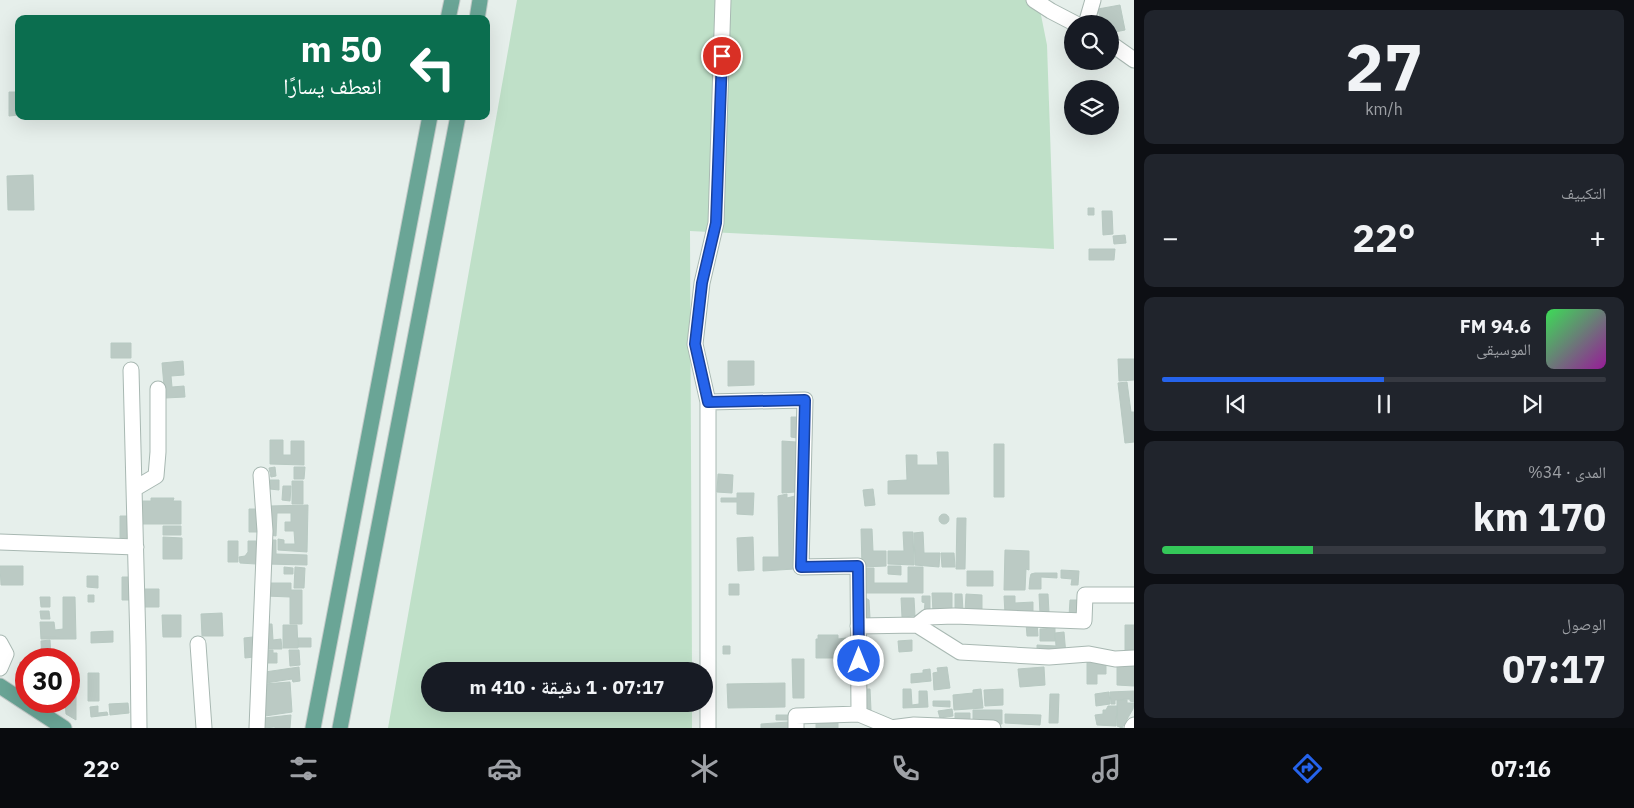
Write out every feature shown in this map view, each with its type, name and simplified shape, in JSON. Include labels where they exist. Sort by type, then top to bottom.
[{"type":"main road","points":[[449,15],[452,0]]},
{"type":"main road","points":[[477,15],[480,0]]},
{"type":"main road","points":[[313,728],[429,120]]},
{"type":"main road","points":[[340,728],[457,120]]},
{"type":"main road","points":[[0,686],[64,728]]},
{"type":"street","points":[[708,728],[708,402],[695,344],[702,283],[716,223],[723,0]]},
{"type":"street","points":[[1034,0],[1064,18]]},
{"type":"street","points":[[1089,15],[1093,0]]},
{"type":"street","points":[[1119,49],[1134,60]]},
{"type":"street","points":[[131,370],[139,728]]},
{"type":"street","points":[[134,489],[156,476],[158,389]]},
{"type":"street","points":[[708,402],[805,400],[801,567],[858,566],[859,714]]},
{"type":"street","points":[[257,728],[265,531],[261,475]]},
{"type":"street","points":[[0,542],[136,547]]},
{"type":"street","points":[[917,625],[927,617],[954,616],[1084,622],[1085,595],[1134,595]]},
{"type":"street","points":[[858,626],[917,625],[960,652],[1048,657],[1089,654],[1114,659],[1134,658]]},
{"type":"street","points":[[0,643],[6,654],[0,668]]},
{"type":"street","points":[[198,644],[204,728]]},
{"type":"street","points":[[796,728],[796,716],[859,714],[890,728],[914,725],[993,728]]},
{"type":"green space","points":[[517,0],[1038,0],[1047,45],[1054,249],[690,231],[692,662],[421,662],[421,712],[692,712],[692,728],[388,728]]},
{"type":"building","points":[[1120,5],[1125,30],[1119,31],[1119,15],[1099,15],[1098,9]]},
{"type":"building","points":[[9,92],[15,92],[15,115],[9,116]]},
{"type":"building","points":[[33,175],[34,210],[8,210],[7,176]]},
{"type":"building","points":[[1088,208],[1094,208],[1094,215],[1088,215]]},
{"type":"building","points":[[1102,211],[1112,211],[1113,234],[1103,235]]},
{"type":"building","points":[[1125,235],[1126,243],[1114,244],[1113,236]]},
{"type":"building","points":[[1089,249],[1115,249],[1114,260],[1089,260]]},
{"type":"building","points":[[111,343],[131,343],[131,358],[111,358]]},
{"type":"building","points":[[1118,359],[1134,359],[1134,380],[1119,381]]},
{"type":"building","points":[[183,361],[184,375],[171,376],[172,387],[184,386],[185,397],[165,398],[162,363]]},
{"type":"building","points":[[728,361],[754,361],[754,385],[728,386]]},
{"type":"building","points":[[1127,382],[1131,412],[1134,412],[1134,442],[1125,443],[1118,383]]},
{"type":"building","points":[[791,417],[798,417],[797,438],[791,437]]},
{"type":"building","points":[[270,440],[283,440],[283,455],[291,455],[291,441],[304,441],[304,465],[270,464]]},
{"type":"building","points":[[782,441],[796,442],[795,492],[782,493]]},
{"type":"building","points":[[994,444],[1004,444],[1004,497],[994,497]]},
{"type":"building","points":[[937,452],[948,452],[949,494],[888,494],[888,481],[907,480],[906,455],[917,455],[917,465],[938,465]]},
{"type":"building","points":[[275,467],[276,476],[271,477],[269,468]]},
{"type":"building","points":[[294,467],[305,467],[304,479],[294,479]]},
{"type":"building","points":[[718,474],[733,475],[732,493],[717,492]]},
{"type":"building","points":[[270,480],[279,480],[279,490],[270,489]]},
{"type":"building","points":[[292,481],[303,481],[303,504],[292,504]]},
{"type":"building","points":[[283,486],[291,486],[290,501],[282,500]]},
{"type":"building","points":[[873,489],[875,505],[865,506],[863,490]]},
{"type":"building","points":[[737,493],[754,493],[753,515],[737,514],[737,502],[721,502],[721,498],[737,498]]},
{"type":"building","points":[[787,494],[787,498],[795,496],[794,569],[763,571],[763,557],[779,557],[778,496]]},
{"type":"building","points":[[151,498],[174,498],[173,501],[181,501],[181,524],[141,524],[142,501],[151,501]]},
{"type":"building","points":[[308,505],[307,552],[278,550],[278,539],[284,540],[284,544],[295,544],[294,531],[285,531],[285,522],[291,522],[291,513],[277,513],[276,536],[270,535],[270,506]]},
{"type":"building","points":[[249,509],[260,509],[260,532],[249,532]]},
{"type":"building","points":[[942,514],[946,514],[949,519],[948,523],[942,524],[939,521],[939,517]]},
{"type":"building","points":[[120,516],[129,516],[130,538],[120,538]]},
{"type":"building","points":[[957,518],[966,518],[965,569],[956,569]]},
{"type":"building","points":[[163,526],[181,526],[181,535],[163,535]]},
{"type":"building","points":[[861,529],[872,529],[873,551],[886,551],[886,566],[862,567]]},
{"type":"building","points":[[903,532],[913,532],[914,565],[888,564],[888,551],[904,551]]},
{"type":"building","points":[[923,532],[924,553],[940,553],[939,567],[915,565],[914,533]]},
{"type":"building","points":[[163,537],[182,538],[182,559],[163,559]]},
{"type":"building","points":[[753,537],[754,570],[738,571],[737,538]]},
{"type":"building","points":[[268,540],[276,540],[276,554],[307,555],[307,565],[267,564]]},
{"type":"building","points":[[228,541],[238,541],[238,562],[228,562]]},
{"type":"building","points":[[248,541],[256,541],[256,564],[240,563],[239,557],[245,556],[248,552]]},
{"type":"building","points":[[1005,550],[1029,551],[1029,570],[1026,569],[1025,590],[1004,590]]},
{"type":"building","points":[[941,553],[954,553],[955,567],[942,567]]},
{"type":"building","points":[[0,566],[23,566],[23,585],[1,585]]},
{"type":"building","points":[[888,566],[901,566],[901,575],[888,574]]},
{"type":"building","points":[[284,567],[293,568],[293,574],[284,574]]},
{"type":"building","points":[[295,567],[305,568],[304,588],[294,588]]},
{"type":"building","points":[[908,567],[923,567],[923,593],[864,593],[864,568],[874,568],[874,583],[908,583]]},
{"type":"building","points":[[1061,570],[1079,571],[1078,585],[1071,585],[1072,579],[1061,578]]},
{"type":"building","points":[[967,571],[993,571],[993,586],[967,586]]},
{"type":"building","points":[[1057,573],[1057,578],[1041,577],[1041,589],[1029,589],[1031,574]]},
{"type":"building","points":[[87,576],[98,576],[98,588],[87,587]]},
{"type":"building","points":[[122,577],[131,577],[130,600],[122,600]]},
{"type":"building","points":[[266,583],[291,583],[291,590],[302,590],[302,624],[290,624],[290,597],[266,596]]},
{"type":"building","points":[[729,584],[739,584],[739,595],[729,595]]},
{"type":"building","points":[[141,589],[159,589],[159,607],[141,607]]},
{"type":"building","points":[[932,593],[952,593],[952,611],[933,612]]},
{"type":"building","points":[[955,594],[962,594],[963,611],[955,611]]},
{"type":"building","points":[[966,594],[982,595],[982,612],[965,612]]},
{"type":"building","points":[[1039,594],[1048,594],[1049,613],[1040,614]]},
{"type":"building","points":[[88,595],[94,595],[94,602],[88,602]]},
{"type":"building","points":[[922,596],[930,596],[930,612],[924,612],[925,603],[922,602]]},
{"type":"building","points":[[1004,596],[1015,596],[1015,603],[1033,602],[1033,613],[1005,614]]},
{"type":"building","points":[[40,597],[50,597],[50,607],[41,607]]},
{"type":"building","points":[[63,597],[75,597],[76,639],[41,639],[40,622],[54,622],[55,630],[63,629]]},
{"type":"building","points":[[864,597],[869,600],[870,618],[862,619]]},
{"type":"building","points":[[901,598],[914,598],[915,616],[902,617]]},
{"type":"building","points":[[1070,600],[1080,600],[1080,616],[1069,616]]},
{"type":"building","points":[[40,611],[49,611],[50,619],[41,619]]},
{"type":"building","points":[[222,613],[223,636],[202,636],[201,614]]},
{"type":"building","points":[[162,615],[181,615],[181,637],[163,637]]},
{"type":"building","points":[[1037,622],[1038,636],[1027,636],[1026,623]]},
{"type":"building","points":[[265,624],[272,624],[273,640],[281,639],[282,649],[266,649]]},
{"type":"building","points":[[283,625],[297,625],[298,648],[283,648]]},
{"type":"building","points":[[1125,625],[1134,625],[1134,655],[1125,655]]},
{"type":"building","points":[[1055,628],[1055,641],[1040,641],[1040,629]]},
{"type":"building","points":[[113,631],[113,642],[91,643],[91,632]]},
{"type":"building","points":[[1064,632],[1066,655],[1037,653],[1037,645],[1056,646],[1055,633]]},
{"type":"building","points":[[818,635],[838,635],[838,639],[846,638],[846,658],[816,658],[816,639],[818,639]]},
{"type":"building","points":[[253,637],[254,657],[245,658],[244,638]]},
{"type":"building","points":[[298,638],[311,638],[311,647],[298,647]]},
{"type":"building","points":[[50,640],[50,648],[41,648],[41,641]]},
{"type":"building","points":[[912,640],[912,651],[899,652],[898,641]]},
{"type":"building","points":[[723,646],[730,646],[730,654],[723,654]]},
{"type":"building","points":[[264,650],[273,650],[273,653],[277,653],[277,663],[265,663]]},
{"type":"building","points":[[289,650],[299,650],[300,665],[290,666]]},
{"type":"building","points":[[861,652],[880,652],[881,667],[861,667]]},
{"type":"building","points":[[792,659],[804,659],[804,698],[793,698]]},
{"type":"building","points":[[1087,661],[1106,661],[1106,674],[1097,674],[1097,684],[1087,684]]},
{"type":"building","points":[[1117,661],[1134,661],[1134,686],[1117,685]]},
{"type":"building","points":[[299,667],[300,681],[293,682],[292,679],[266,683],[265,672]]},
{"type":"building","points":[[947,667],[950,688],[934,690],[933,673],[938,672],[937,668]]},
{"type":"building","points":[[1044,667],[1045,685],[1020,687],[1018,669]]},
{"type":"building","points":[[930,669],[931,681],[911,683],[911,674],[923,673],[923,670]]},
{"type":"building","points":[[88,673],[99,673],[99,701],[88,701]]},
{"type":"building","points":[[290,682],[292,712],[265,716],[264,684]]},
{"type":"building","points":[[785,683],[785,707],[728,708],[727,684]]},
{"type":"building","points":[[861,689],[870,689],[871,710],[861,710]]},
{"type":"building","points":[[903,689],[911,689],[912,705],[919,704],[919,691],[927,691],[928,707],[903,708]]},
{"type":"building","points":[[981,689],[983,708],[954,710],[953,695],[973,693],[973,690]]},
{"type":"building","points":[[1003,689],[1003,705],[985,706],[984,690]]},
{"type":"building","points":[[1134,691],[1134,702],[1130,701],[1130,699],[1115,700],[1115,704],[1111,704],[1110,692]]},
{"type":"building","points":[[1109,692],[1110,704],[1096,706],[1095,694]]},
{"type":"building","points":[[1050,694],[1059,694],[1058,723],[1049,723]]},
{"type":"building","points":[[1117,700],[1127,700],[1127,703],[1134,703],[1133,709],[1122,728],[1117,726]]},
{"type":"building","points":[[933,701],[950,701],[950,707],[933,706]]},
{"type":"building","points":[[128,703],[129,713],[110,715],[109,704]]},
{"type":"building","points":[[98,706],[98,713],[107,712],[108,715],[91,717],[90,707]]},
{"type":"building","points":[[1108,706],[1117,706],[1116,726],[1097,725],[1095,715],[1103,714],[1103,710],[1106,710]]},
{"type":"building","points":[[952,709],[953,716],[940,718],[938,711]]},
{"type":"building","points":[[973,710],[1002,710],[1002,724],[973,724]]},
{"type":"building","points":[[76,713],[76,720],[66,714]]},
{"type":"building","points":[[955,713],[970,713],[970,724],[955,724]]},
{"type":"building","points":[[1005,714],[1041,715],[1040,725],[1005,723]]},
{"type":"building","points":[[291,715],[290,728],[263,728],[264,718]]},
{"type":"building","points":[[776,715],[789,715],[789,720],[776,720]]},
{"type":"building","points":[[788,722],[788,728],[761,728],[761,724]]},
{"type":"building","points":[[816,723],[838,723],[838,728],[816,728]]},
{"type":"route","points":[[722,56],[716,223],[702,283],[695,344],[708,402],[805,400],[801,567],[858,566],[859,661]]}]
